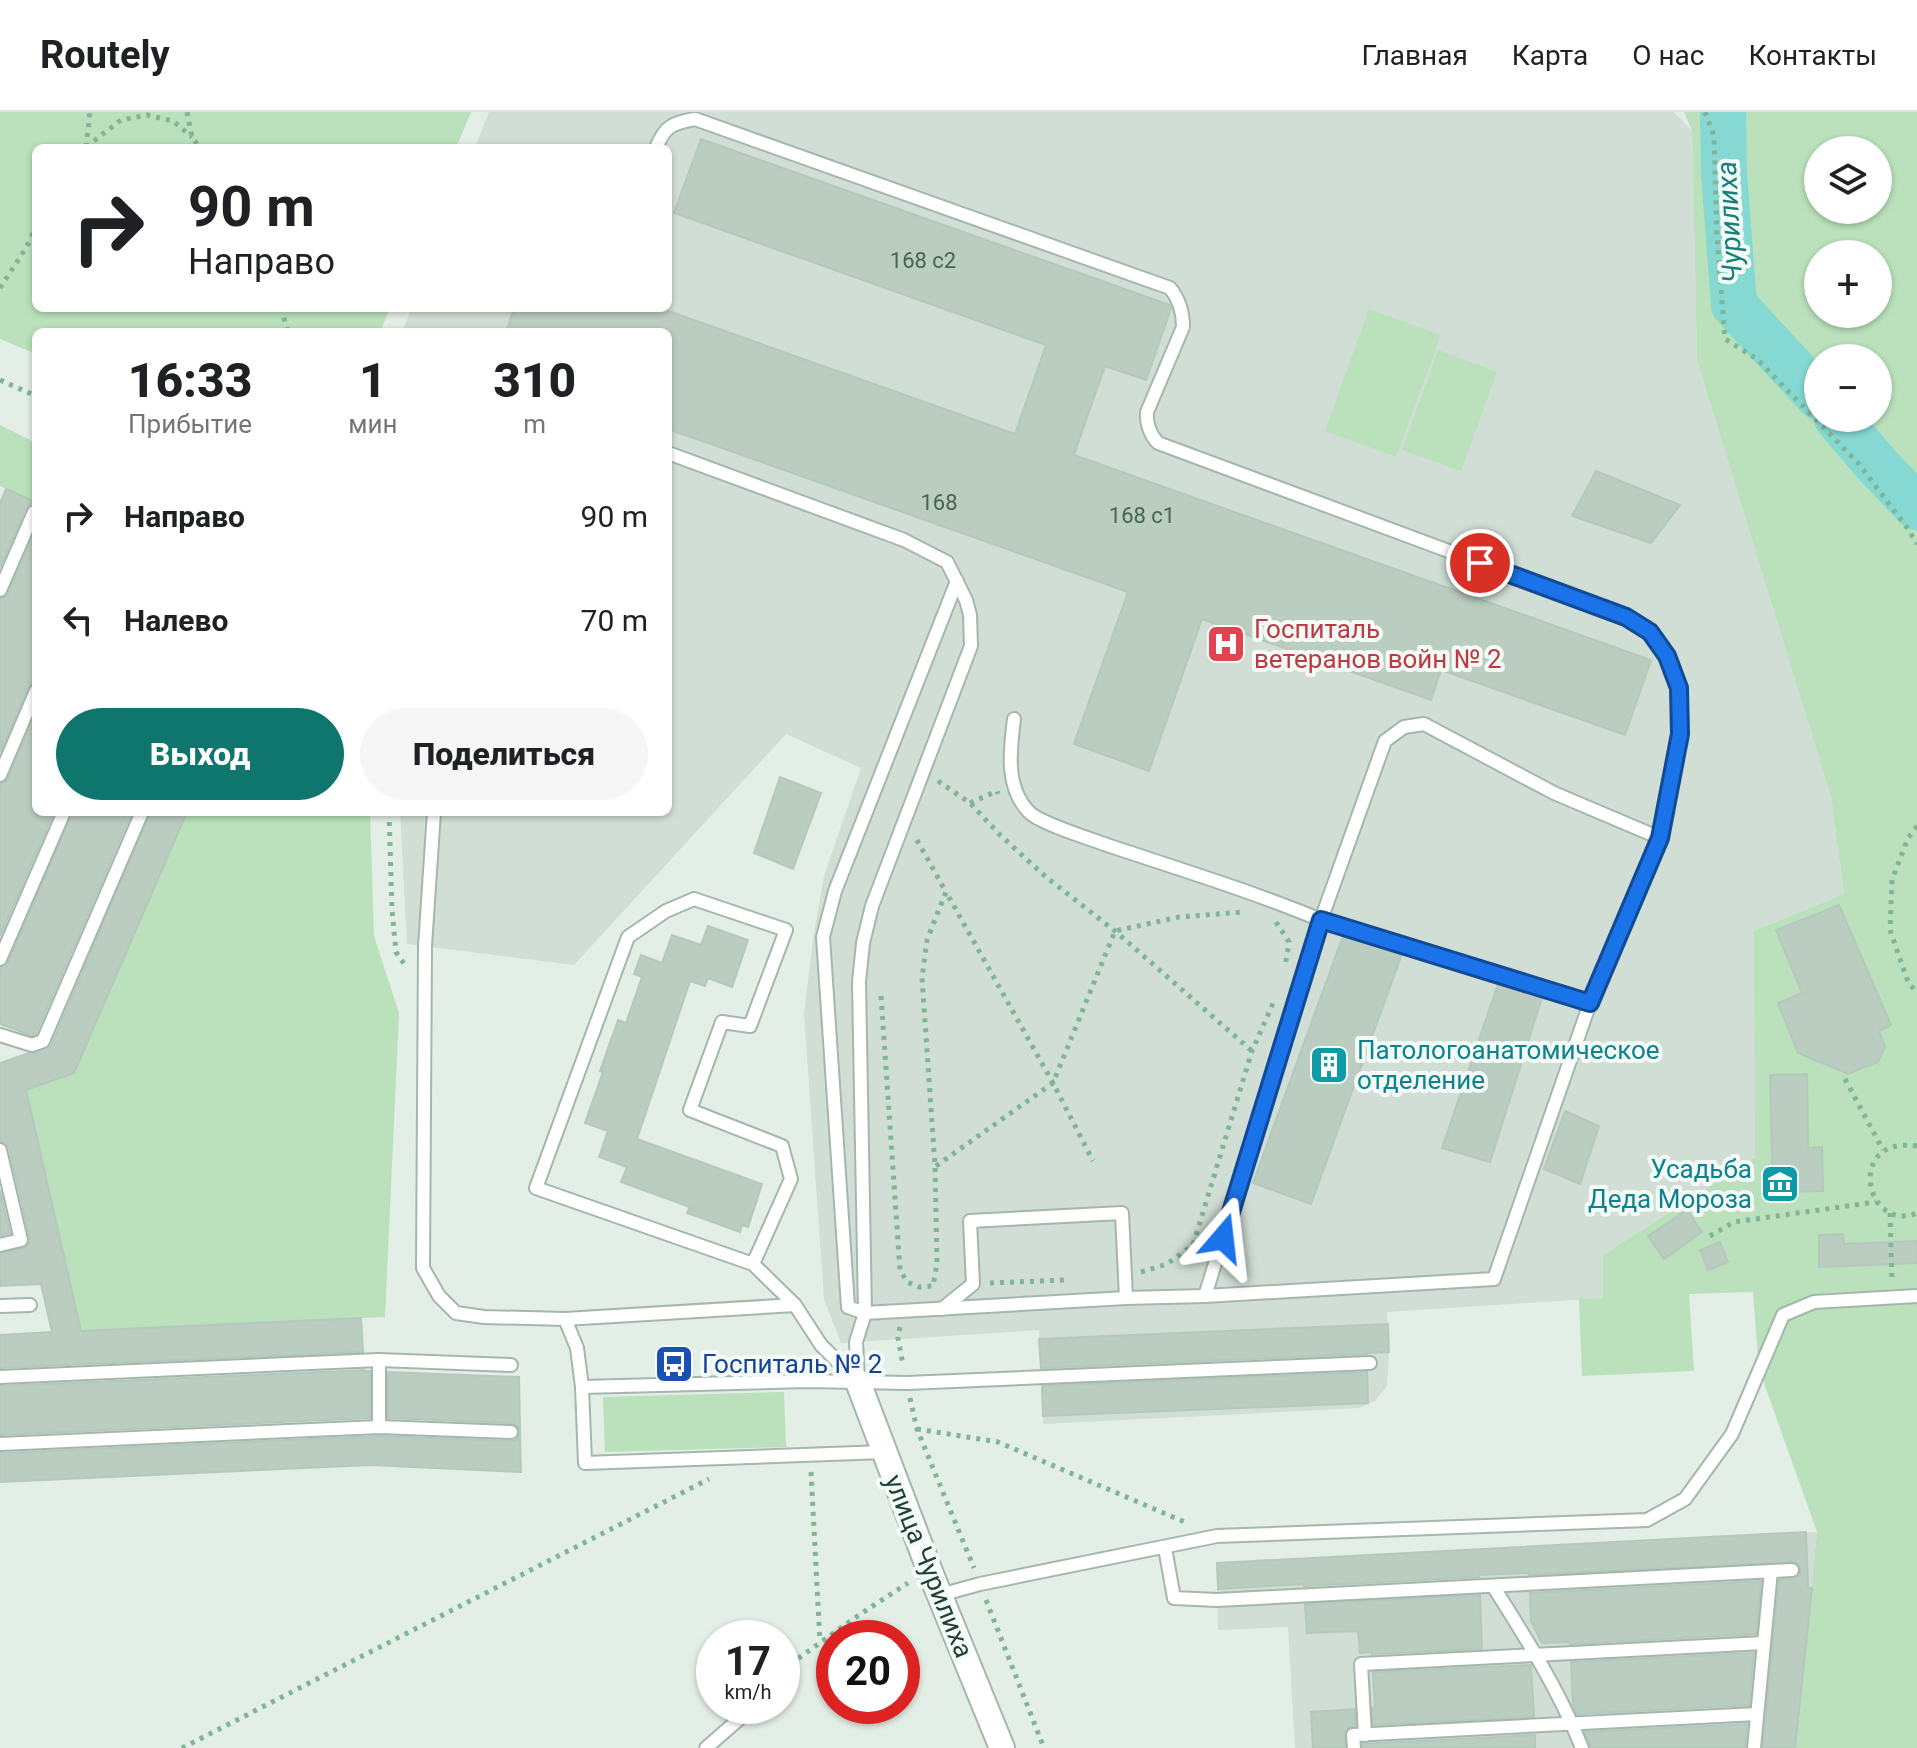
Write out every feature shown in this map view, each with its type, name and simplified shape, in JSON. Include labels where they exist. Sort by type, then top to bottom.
[{"type":"street","name":"улица Чурилиха","points":[[858,1382],[1002,1748]]},
{"type":"lane","points":[[658,144],[662,132],[677,122],[695,119],[1170,288],[1180,305],[1183,327],[1147,412],[1153,438],[1158,443],[1626,617],[1650,632],[1667,656],[1679,688],[1680,734],[1660,838],[1590,1003],[1494,1279],[865,1313],[848,1307],[823,937],[835,891],[957,581]]},
{"type":"lane","points":[[672,454],[904,540],[947,562],[970,615],[971,646],[872,906],[863,943],[859,982],[865,1313],[856,1342],[858,1382]]},
{"type":"lane","points":[[0,590],[32,517]]},
{"type":"lane","points":[[0,775],[32,700]]},
{"type":"lane","points":[[1014,719],[1010,773],[1018,798],[1031,815],[1075,834],[1321,920],[1590,1003]]},
{"type":"lane","points":[[1205,1296],[1321,920],[1385,741],[1404,727],[1424,724],[1554,793],[1660,838]]},
{"type":"lane","points":[[0,959],[62,816]]},
{"type":"lane","points":[[0,1035],[32,1045],[43,1041],[140,816]]},
{"type":"lane","points":[[434,816],[425,946],[423,1268],[439,1296],[456,1313],[484,1317],[565,1319],[795,1305]]},
{"type":"lane","points":[[753,1264],[791,1179],[782,1146],[690,1110],[722,1022],[750,1026],[786,930],[694,899],[666,911],[628,937],[536,1188],[753,1264],[795,1305],[821,1345],[858,1382]]},
{"type":"lane","points":[[0,1150],[21,1240],[0,1245]]},
{"type":"lane","points":[[942,1309],[973,1284],[970,1221],[1122,1213],[1126,1298]]},
{"type":"lane","points":[[940,1595],[980,1584],[1217,1536],[1647,1520],[1685,1499],[1732,1434],[1783,1315],[1814,1302],[1917,1296]]},
{"type":"lane","points":[[0,1306],[30,1305]]},
{"type":"lane","points":[[565,1319],[577,1348],[585,1463],[884,1452]]},
{"type":"lane","points":[[379,1360],[379,1427]]},
{"type":"lane","points":[[0,1377],[379,1360],[511,1365]]},
{"type":"lane","points":[[582,1387],[807,1381],[907,1383],[1370,1363]]},
{"type":"lane","points":[[0,1444],[379,1427],[511,1432]]},
{"type":"lane","points":[[1165,1548],[1174,1598],[1217,1600],[1792,1570]]},
{"type":"lane","points":[[1754,1748],[1771,1571]]},
{"type":"lane","points":[[1493,1586],[1537,1655],[1582,1748]]},
{"type":"lane","points":[[1365,1735],[1361,1664],[1764,1643]]},
{"type":"lane","points":[[1354,1748],[1353,1735],[1757,1714]]},
{"type":"lane","points":[[706,1748],[733,1724]]},
{"type":"path","points":[[86,144],[90,112]]},
{"type":"path","points":[[187,112],[192,137]]},
{"type":"path","points":[[1705,112],[1714,136],[1717,236],[1725,339],[1757,359],[1858,463],[1917,544]]},
{"type":"path","points":[[90,144],[121,120],[147,115],[173,121],[197,144]]},
{"type":"path","points":[[0,288],[32,235]]},
{"type":"path","points":[[0,380],[32,394]]},
{"type":"path","points":[[934,778],[970,803],[1046,877],[1115,931],[1252,1051]]},
{"type":"path","points":[[389,816],[396,952],[426,995]]},
{"type":"path","points":[[1917,826],[1908,838],[1892,880],[1890,930],[1908,982],[1917,993]]},
{"type":"path","points":[[909,847],[914,835],[1053,1083],[1093,1161]]},
{"type":"path","points":[[933,1286],[937,1263],[935,1166],[922,978],[927,940],[946,892]]},
{"type":"path","points":[[1115,931],[1179,917],[1246,912]]},
{"type":"path","points":[[935,1166],[1053,1083],[1115,931]]},
{"type":"path","points":[[1125,1277],[1167,1264],[1193,1245],[1252,1051],[1278,992]]},
{"type":"path","points":[[881,996],[900,1270],[907,1282],[919,1287],[1064,1280]]},
{"type":"path","points":[[1845,1079],[1883,1150]]},
{"type":"path","points":[[1917,1146],[1901,1143],[1883,1150],[1872,1165],[1869,1184],[1876,1202],[1890,1213],[1910,1216],[1917,1213]]},
{"type":"path","points":[[1710,1236],[1734,1222],[1876,1202]]},
{"type":"path","points":[[1890,1213],[1893,1297]]},
{"type":"path","points":[[902,1311],[898,1338],[917,1429],[1044,1748]]},
{"type":"path","points":[[917,1429],[998,1442],[1217,1536]]},
{"type":"path","points":[[811,1469],[819,1620]]},
{"type":"path","points":[[182,1748],[720,1473]]},
{"type":"path","points":[[853,1620],[912,1580]]},
{"type":"shaded area","name":"Госпиталь ветеранов войн № 2","points":[[489,112],[1674,112],[1692,131],[1697,360],[1831,797],[1844,894],[1754,931],[1756,1156],[1603,1255],[1604,1298],[1387,1312],[1387,1386],[1375,1401],[1359,1408],[1043,1424],[1039,1330],[841,1343],[824,1299],[804,1014],[824,876],[861,768],[786,734],[574,965],[407,944],[400,816],[672,816],[672,328],[404,328],[410,312],[672,312],[672,144],[477,144]]},
{"type":"shaded area","points":[[1817,1532],[1795,1748],[1295,1748],[1288,1627],[1218,1630],[1217,1563]]},
{"type":"green space","points":[[0,112],[471,112],[458,144],[32,144],[32,312],[388,312],[382,328],[32,328],[32,352],[0,339]]},
{"type":"green space","points":[[1684,112],[1917,112],[1917,1748],[1795,1748],[1817,1532],[1759,1369],[1753,1292],[1689,1294],[1694,1371],[1582,1376],[1579,1299],[1603,1298],[1603,1255],[1755,1157],[1754,931],[1844,894],[1831,797],[1697,360],[1692,131]]},
{"type":"green space","points":[[1369,309],[1441,335],[1396,457],[1325,431]]},
{"type":"green space","points":[[1438,350],[1497,372],[1461,471],[1402,450]]},
{"type":"green space","points":[[0,425],[32,441],[32,500],[0,486]]},
{"type":"green space","points":[[185,816],[370,816],[374,936],[399,1013],[385,1317],[81,1331],[26,1090],[74,1073]]},
{"type":"green space","points":[[784,1392],[786,1447],[605,1452],[603,1397]]},
{"type":"building","points":[[701,139],[1170,305],[1146,380],[1105,366],[1074,455],[1651,660],[1625,735],[1441,670],[1431,700],[1202,619],[1149,771],[1074,744],[1128,592],[672,430],[672,328],[507,328],[513,312],[671,312],[1015,434],[1046,345],[674,213]]},
{"type":"building","points":[[1596,471],[1680,505],[1651,543],[1572,516]]},
{"type":"building","points":[[6,489],[32,500],[0,567],[0,503]]},
{"type":"building","points":[[32,539],[32,683],[0,752],[0,599],[8,594]]},
{"type":"building","points":[[32,723],[32,816],[52,816],[0,936],[0,784],[8,779]]},
{"type":"building","points":[[780,777],[821,793],[793,869],[754,853]]},
{"type":"building","points":[[71,816],[130,816],[36,1034],[32,1036],[0,1024],[0,968],[8,963]]},
{"type":"building","points":[[149,816],[185,816],[74,1073],[26,1090],[81,1331],[361,1318],[363,1352],[0,1368],[0,1335],[52,1332],[41,1284],[0,1286],[0,1254],[24,1248],[30,1239],[9,1148],[0,1141],[0,1063],[51,1046]]},
{"type":"building","points":[[1839,905],[1891,1025],[1879,1031],[1885,1046],[1878,1062],[1848,1074],[1798,1053],[1778,1003],[1802,993],[1776,930]]},
{"type":"building","points":[[708,926],[748,940],[732,987],[708,978],[705,986],[690,981],[637,1139],[762,1184],[748,1227],[742,1225],[740,1232],[687,1213],[690,1207],[621,1182],[627,1167],[599,1157],[608,1131],[585,1123],[618,1020],[626,1023],[642,977],[634,974],[641,955],[662,963],[672,935],[701,945]]},
{"type":"building","name":"Патологоанатомическое отделение","points":[[1343,936],[1402,954],[1311,1204],[1253,1183]]},
{"type":"building","points":[[1498,984],[1542,998],[1490,1162],[1442,1148]]},
{"type":"building","points":[[1807,1074],[1808,1148],[1822,1147],[1823,1191],[1773,1192],[1770,1075]]},
{"type":"building","points":[[1565,1111],[1599,1126],[1580,1184],[1544,1169]]},
{"type":"building","points":[[0,1190],[10,1233],[0,1236]]},
{"type":"building","points":[[1687,1210],[1702,1232],[1664,1259],[1648,1236]]},
{"type":"building","points":[[1843,1234],[1844,1244],[1917,1241],[1917,1263],[1819,1267],[1819,1235]]},
{"type":"building","points":[[1720,1242],[1728,1262],[1708,1270],[1700,1250]]},
{"type":"building","points":[[1388,1324],[1389,1352],[1041,1368],[1039,1339]]},
{"type":"building","points":[[370,1371],[370,1418],[0,1435],[0,1386]]},
{"type":"building","points":[[388,1372],[519,1377],[520,1431],[511,1423],[388,1418]]},
{"type":"building","points":[[1367,1372],[1368,1403],[1043,1416],[1042,1386]]},
{"type":"building","points":[[520,1433],[521,1472],[371,1465],[0,1482],[0,1453],[379,1436],[511,1441],[516,1440]]},
{"type":"building","points":[[1806,1532],[1808,1588],[1812,1588],[1795,1748],[1763,1748],[1779,1580],[1800,1575],[1800,1566],[1795,1562],[1218,1589],[1217,1563]]},
{"type":"building","points":[[1761,1581],[1756,1634],[1542,1643],[1531,1621],[1530,1593]]},
{"type":"building","points":[[1480,1595],[1482,1649],[1360,1653],[1358,1631],[1307,1633],[1305,1604]]},
{"type":"building","points":[[1754,1653],[1749,1705],[1577,1714],[1573,1705],[1571,1662]]},
{"type":"building","points":[[1531,1665],[1534,1717],[1373,1725],[1373,1672]]},
{"type":"building","points":[[1355,1709],[1355,1726],[1345,1732],[1345,1748],[1313,1748],[1311,1712]]},
{"type":"building","points":[[1747,1724],[1745,1748],[1591,1748],[1585,1732]]},
{"type":"building","points":[[1535,1735],[1535,1748],[1363,1748],[1363,1744]]},
{"type":"waterway","name":"Чурилиха","points":[[1723,112],[1724,173],[1734,305],[1804,381]]},
{"type":"waterway","name":"Чурилиха","points":[[1849,432],[1917,507]]},
{"type":"place","name":"Госпиталь ветеранов войн № 2","points":[[1226,644]]},
{"type":"place","name":"Патологоанатомическое отделение","points":[[1329,1065]]},
{"type":"place","name":"Усадьба Деда Мороза","points":[[1780,1184]]},
{"type":"place","name":"Госпиталь № 2","points":[[674,1364]]},
{"type":"route","points":[[1223,1238],[1321,920],[1590,1003],[1660,838],[1680,734],[1679,688],[1667,656],[1650,632],[1626,617],[1480,563]]}]
